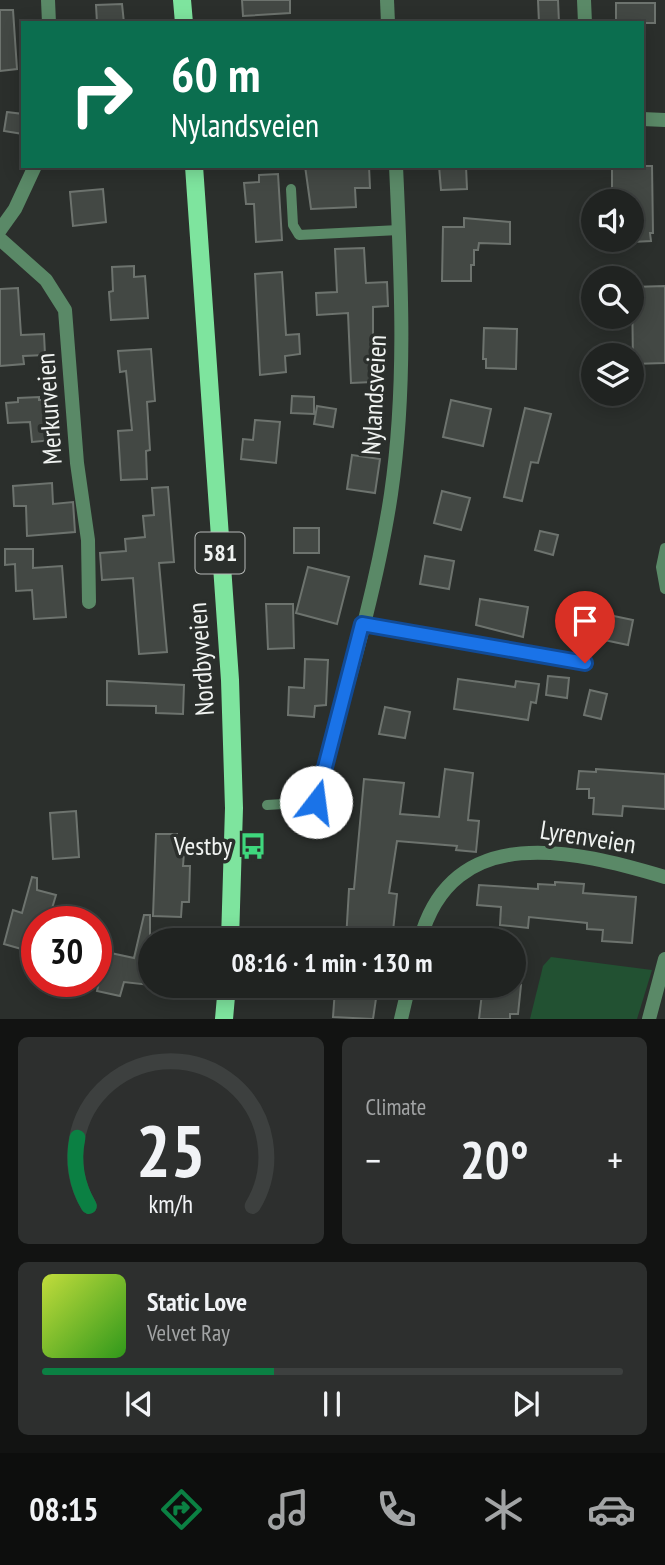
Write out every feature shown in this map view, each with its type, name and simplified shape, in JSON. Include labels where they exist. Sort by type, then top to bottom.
[{"type":"main road","points":[[182,0],[184,21]]},
{"type":"main road","name":"Nordbyveien","points":[[194,168],[230,680],[234,834],[230,928]]},
{"type":"main road","points":[[224,1019],[226,998]]},
{"type":"street","points":[[48,0],[49,21]]},
{"type":"street","points":[[387,0],[388,21]]},
{"type":"street","points":[[584,0],[584,21]]},
{"type":"street","points":[[644,119],[665,120]]},
{"type":"street","points":[[0,230],[15,209],[34,168]]},
{"type":"street","name":"Nylandsveien","points":[[316,802],[362,624],[391,495],[401,405],[402,294],[396,168]]},
{"type":"street","name":"Merkurveien","points":[[0,239],[46,280],[65,310],[77,463],[88,540],[89,602]]},
{"type":"street","points":[[362,624],[585,663]]},
{"type":"street","name":"Lyrenveien","points":[[425,928],[438,896],[454,878],[470,867],[510,853],[532,851],[577,855],[665,877]]},
{"type":"street","points":[[649,1019],[665,959]]},
{"type":"street","points":[[401,1019],[406,998]]},
{"type":"lane","points":[[290,189],[293,225],[299,234],[399,230]]},
{"type":"lane","points":[[665,548],[661,567],[665,589]]},
{"type":"lane","points":[[267,805],[316,802]]},
{"type":"green space","points":[[551,957],[652,970],[637,1019],[530,1019],[543,966]]},
{"type":"building","points":[[242,0],[290,0],[290,13],[243,16]]},
{"type":"building","points":[[538,0],[558,0],[559,21],[539,21]]},
{"type":"building","points":[[616,3],[655,3],[655,23],[616,21]]},
{"type":"building","points":[[122,4],[124,21],[97,21],[96,5]]},
{"type":"building","points":[[0,10],[13,10],[17,69],[0,71]]},
{"type":"building","points":[[7,112],[21,114],[21,134],[4,131]]},
{"type":"building","points":[[652,166],[651,241],[644,241],[644,189],[612,189],[612,168]]},
{"type":"building","points":[[305,168],[369,168],[370,188],[355,188],[356,207],[311,209]]},
{"type":"building","points":[[439,168],[466,168],[467,189],[441,190]]},
{"type":"building","points":[[278,174],[282,240],[256,242],[254,204],[246,204],[244,183],[259,182],[259,175]]},
{"type":"building","points":[[103,189],[106,222],[73,226],[70,192]]},
{"type":"building","points":[[464,218],[510,222],[510,244],[479,243],[478,250],[474,250],[471,281],[442,281],[443,227],[464,227]]},
{"type":"building","points":[[364,248],[366,283],[387,282],[388,306],[373,307],[373,382],[351,383],[348,313],[317,315],[316,293],[337,292],[335,249]]},
{"type":"building","points":[[134,266],[134,277],[145,276],[148,318],[111,320],[109,292],[113,291],[112,267]]},
{"type":"building","points":[[282,272],[286,335],[299,334],[300,354],[285,356],[286,372],[260,375],[255,274]]},
{"type":"building","points":[[665,286],[665,363],[644,364],[644,343],[633,343],[633,329],[644,329],[644,287]]},
{"type":"building","points":[[18,288],[21,335],[44,334],[45,355],[23,356],[24,364],[0,366],[0,289]]},
{"type":"building","points":[[484,328],[517,329],[516,369],[486,368],[486,359],[483,359]]},
{"type":"building","points":[[151,349],[155,401],[147,402],[150,450],[146,451],[147,479],[121,480],[118,431],[132,430],[126,371],[120,372],[118,351]]},
{"type":"building","points":[[292,396],[314,397],[314,414],[291,413]]},
{"type":"building","points":[[39,397],[39,400],[50,400],[53,440],[32,442],[30,422],[8,423],[6,403],[18,402],[18,398]]},
{"type":"building","points":[[451,400],[491,409],[483,446],[443,437]]},
{"type":"building","points":[[317,406],[336,409],[333,427],[314,424]]},
{"type":"building","points":[[525,408],[551,414],[538,463],[531,462],[522,501],[504,497]]},
{"type":"building","points":[[255,420],[280,422],[276,463],[241,459],[243,439],[253,440]]},
{"type":"building","points":[[352,455],[380,459],[375,493],[347,489]]},
{"type":"building","points":[[52,483],[53,504],[73,502],[75,532],[27,536],[26,506],[14,506],[13,486]]},
{"type":"building","points":[[168,487],[174,562],[159,563],[167,652],[139,654],[133,578],[102,580],[100,553],[126,551],[125,539],[145,537],[143,516],[154,515],[152,488]]},
{"type":"building","points":[[442,491],[470,498],[461,530],[434,523]]},
{"type":"building","points":[[294,528],[319,528],[319,553],[294,553]]},
{"type":"building","points":[[540,531],[558,535],[553,555],[535,550]]},
{"type":"building","points":[[5,549],[33,549],[33,568],[62,566],[66,617],[34,619],[32,590],[16,591],[15,564],[5,565]]},
{"type":"building","points":[[425,556],[454,561],[449,589],[420,584]]},
{"type":"building","points":[[308,567],[349,577],[337,624],[296,613]]},
{"type":"building","points":[[480,599],[528,607],[523,637],[476,625]]},
{"type":"building","points":[[266,604],[293,604],[294,648],[268,649]]},
{"type":"building","points":[[609,615],[633,620],[628,645],[604,640]]},
{"type":"building","points":[[305,659],[328,660],[326,705],[315,706],[314,717],[288,715],[289,687],[304,688]]},
{"type":"building","points":[[548,676],[569,678],[567,698],[546,695]]},
{"type":"building","points":[[458,679],[515,687],[516,681],[539,684],[536,703],[531,702],[528,720],[454,709]]},
{"type":"building","points":[[107,681],[184,685],[183,714],[156,713],[156,706],[107,705]]},
{"type":"building","points":[[590,690],[607,694],[601,719],[584,715]]},
{"type":"building","points":[[385,707],[410,712],[405,738],[379,734]]},
{"type":"building","points":[[445,769],[473,773],[468,820],[479,821],[476,852],[456,850],[457,846],[397,841],[389,893],[397,894],[393,928],[347,928],[349,889],[354,889],[364,779],[404,783],[400,814],[439,817]]},
{"type":"building","points":[[596,769],[665,774],[665,809],[623,806],[622,816],[593,814],[594,798],[589,798],[589,789],[577,789],[579,771],[596,772]]},
{"type":"building","points":[[76,811],[79,857],[53,859],[50,813]]},
{"type":"building","points":[[156,834],[177,834],[176,852],[184,852],[183,866],[190,866],[189,902],[182,902],[181,917],[153,916]]},
{"type":"building","points":[[32,877],[37,878],[37,890],[56,895],[53,906],[24,906]]},
{"type":"building","points":[[555,882],[584,884],[583,893],[636,897],[632,943],[602,941],[603,930],[587,929],[587,923],[529,917],[528,928],[500,925],[501,907],[477,905],[479,885],[538,889],[538,884],[555,885]]},
{"type":"building","points":[[13,910],[21,913],[21,949],[4,944]]},
{"type":"building","points":[[144,915],[150,915],[150,928],[141,928]]},
{"type":"building","points":[[138,941],[138,984],[124,982],[120,996],[112,994],[112,953],[134,958]]},
{"type":"building","points":[[334,998],[376,998],[373,1019],[333,1017]]},
{"type":"building","points":[[481,998],[520,998],[518,1014],[510,1014],[510,1019],[479,1019]]},
{"type":"place","name":"Vestby","points":[[253,846]]},
{"type":"route","points":[[316,802],[362,624],[585,663]]}]
